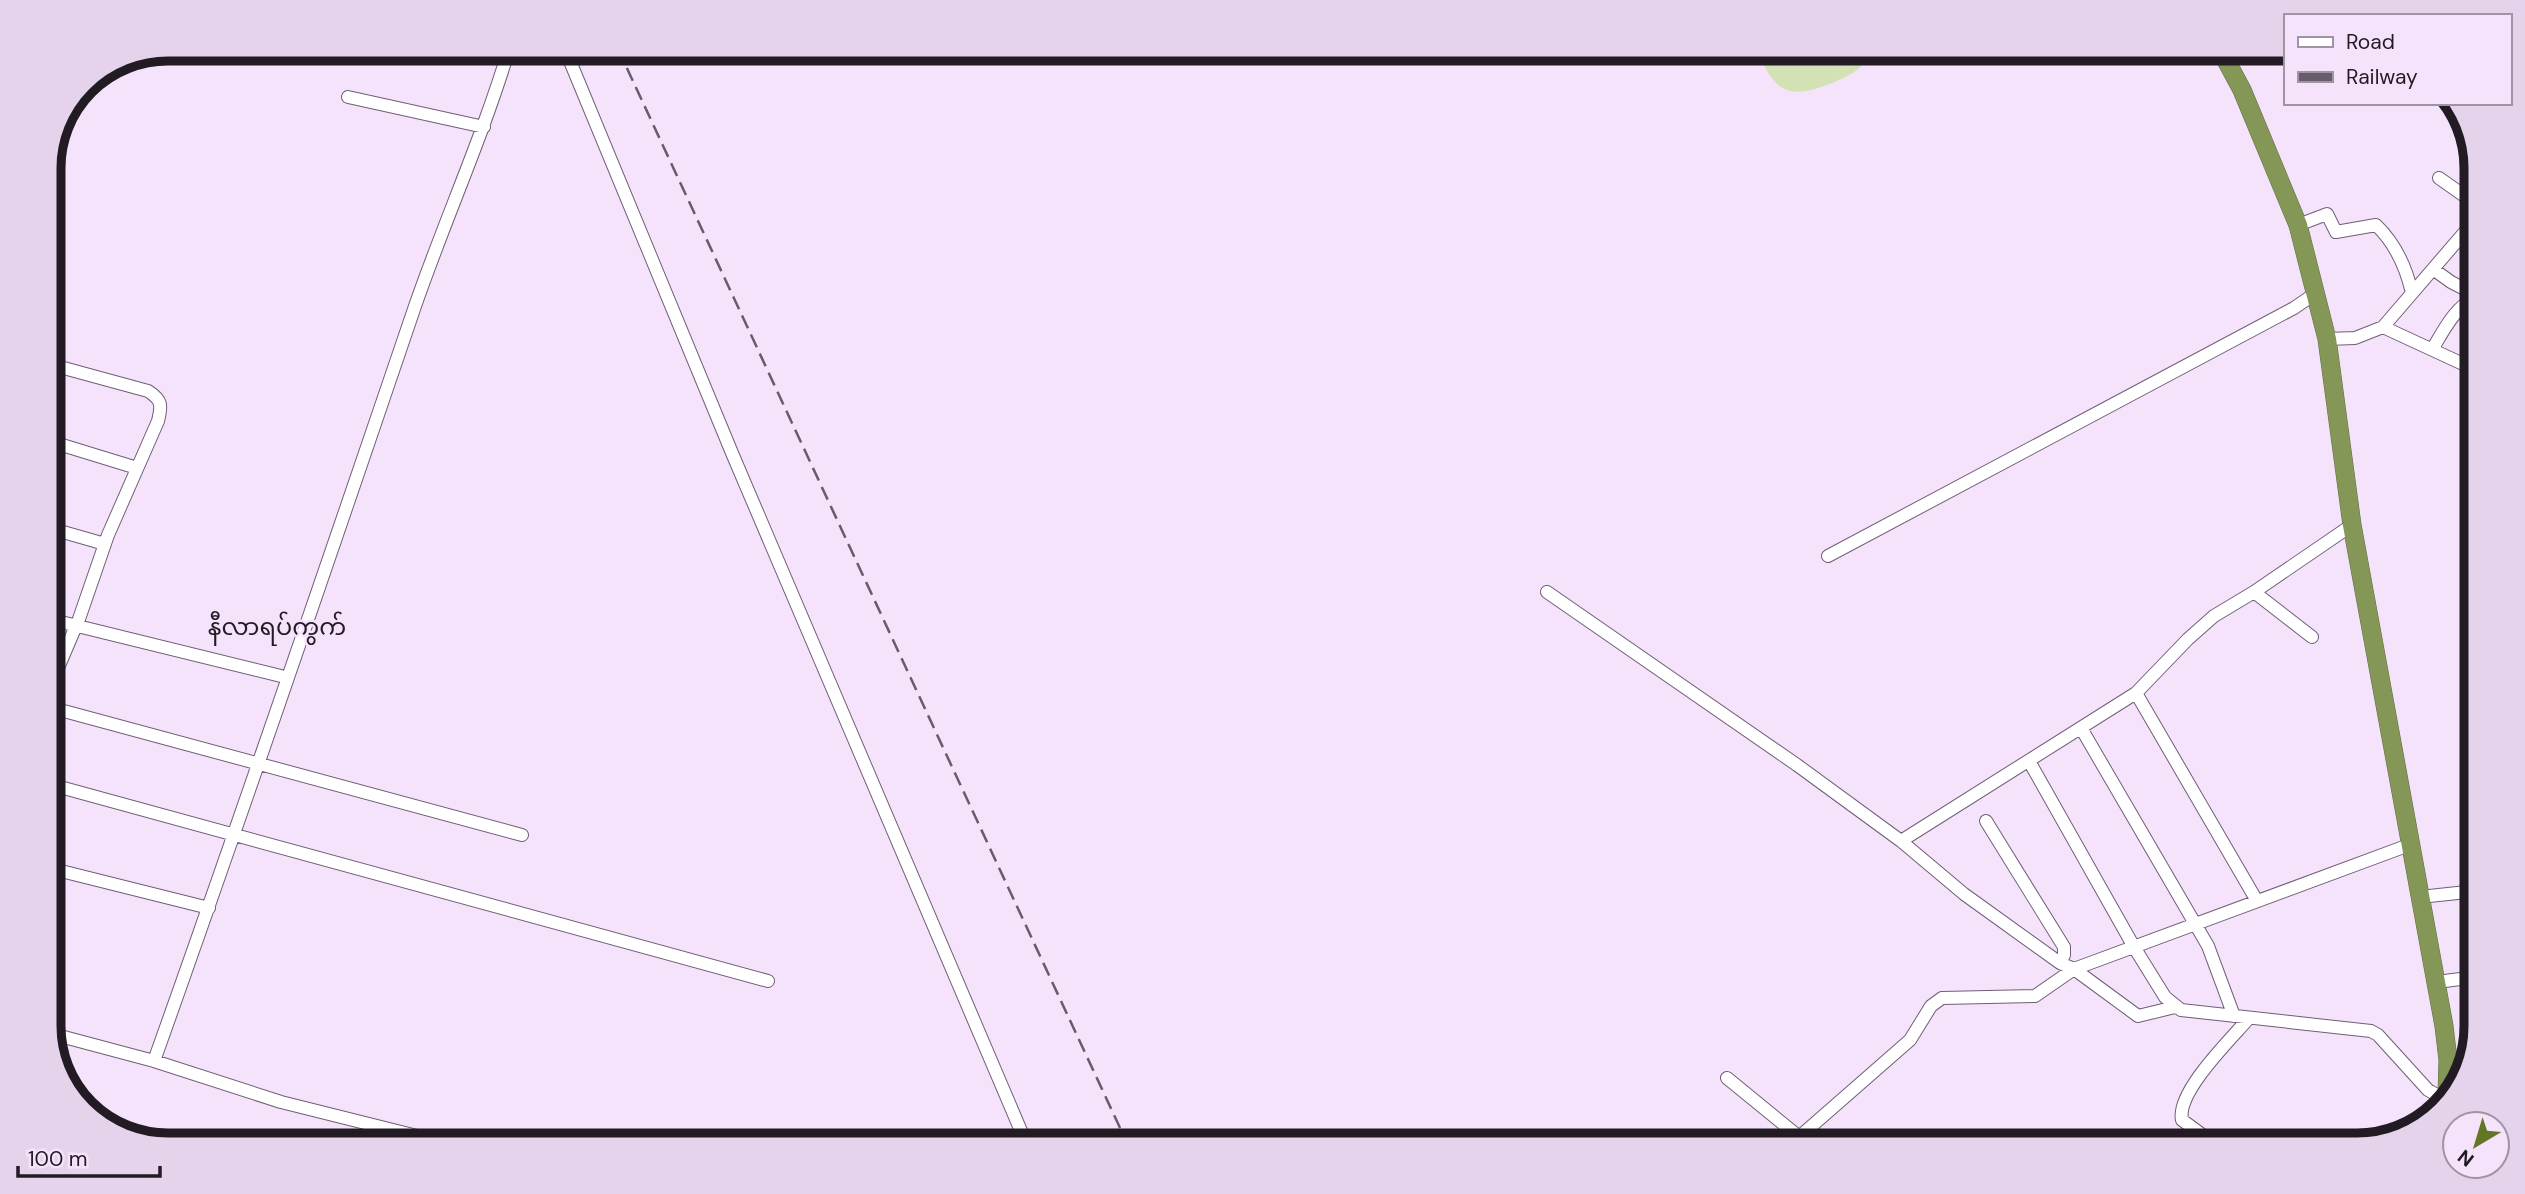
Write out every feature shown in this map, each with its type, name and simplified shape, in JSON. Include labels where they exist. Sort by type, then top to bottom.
[{"type":"highway","points":[[2226,61],[2242,90],[2298,225],[2327,339],[2353,525],[2409,845],[2437,982],[2446,1048],[2446,1083]]},
{"type":"street","points":[[154,1061],[236,835],[421,289],[484,127],[505,61]]},
{"type":"street","points":[[570,61],[732,453],[1022,1133]]},
{"type":"street","points":[[348,97],[484,127]]},
{"type":"street","points":[[2439,178],[2464,196]]},
{"type":"street","points":[[2298,225],[2327,214],[2336,232],[2376,225],[2385,233],[2402,263],[2412,293]]},
{"type":"street","points":[[2327,339],[2355,338],[2383,327],[2464,233]]},
{"type":"street","points":[[2433,269],[2464,289]]},
{"type":"street","points":[[1828,556],[2294,308],[2316,293]]},
{"type":"street","points":[[2433,348],[2453,316],[2464,305]]},
{"type":"street","points":[[2383,327],[2464,364]]},
{"type":"street","points":[[61,368],[148,391],[159,398],[162,406],[105,544],[61,661]]},
{"type":"street","points":[[61,445],[137,468]]},
{"type":"street","points":[[1902,841],[2136,693],[2214,616],[2255,592],[2353,525]]},
{"type":"street","points":[[61,531],[105,544]]},
{"type":"street","points":[[1547,592],[1797,765],[1902,841],[1964,894],[2138,1016],[2175,1007],[2371,1031],[2378,1035],[2428,1090],[2438,1094]]},
{"type":"street","points":[[2255,592],[2312,637]]},
{"type":"street","points":[[61,622],[281,676]]},
{"type":"street","points":[[2136,693],[2257,901]]},
{"type":"street","points":[[61,710],[522,835]]},
{"type":"street","points":[[2081,728],[2208,946],[2234,1016]]},
{"type":"street","points":[[2029,761],[2134,947],[2165,997],[2175,1007]]},
{"type":"street","points":[[61,786],[768,981]]},
{"type":"street","points":[[1986,821],[2064,947],[2060,963]]},
{"type":"street","points":[[1810,1133],[1910,1040],[1931,1006],[1942,998],[2035,996],[2074,969],[2409,845]]},
{"type":"street","points":[[61,871],[209,908]]},
{"type":"street","points":[[2420,897],[2464,892]]},
{"type":"street","points":[[2437,982],[2464,979]]},
{"type":"street","points":[[2200,1133],[2182,1120],[2180,1112],[2184,1100],[2199,1077],[2249,1018]]},
{"type":"street","points":[[61,1036],[154,1061],[281,1102],[405,1133]]},
{"type":"street","points":[[1727,1078],[1790,1133]]},
{"type":"green space","points":[[1762,61],[1865,61],[1851,74],[1804,91],[1784,89]]},
{"type":"railway","points":[[624,61],[1122,1133]]},
{"type":"district","name":"နီလာရပ်ကွက်","points":[[277,626]]}]
